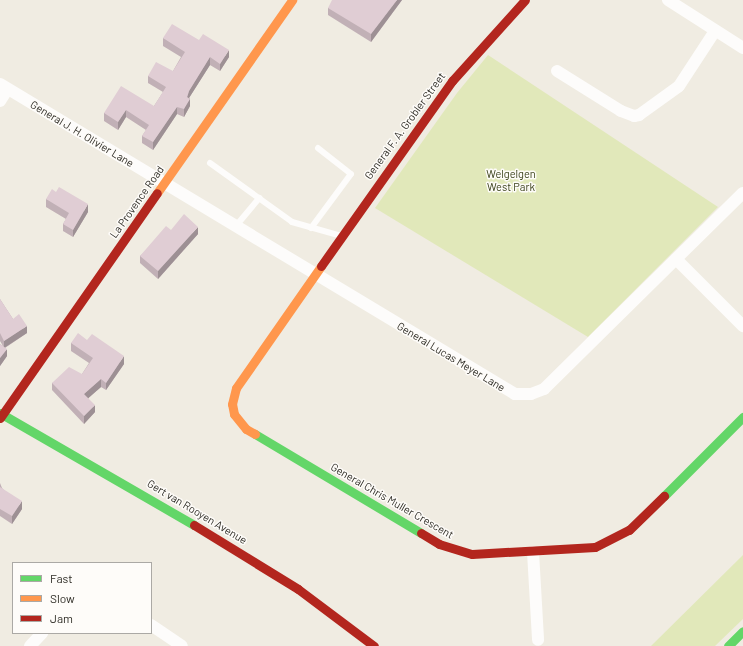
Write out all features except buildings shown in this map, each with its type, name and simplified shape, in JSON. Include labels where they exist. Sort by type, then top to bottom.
[{"type":"street","name":"La Provence Road","points":[[1,415],[292,0]]},
{"type":"street","name":"General F. A. Grobler Street","points":[[315,275],[452,81],[525,0]]},
{"type":"street","points":[[668,0],[743,48]]},
{"type":"street","points":[[556,71],[621,111],[634,116],[639,115],[680,86],[715,31]]},
{"type":"street","name":"General J. H. Olivier Lane","points":[[4,87],[164,184]]},
{"type":"street","points":[[0,101],[4,87]]},
{"type":"street","name":"General Lucas Meyer Lane","points":[[164,184],[506,390],[523,394],[538,392],[548,386],[743,193]]},
{"type":"street","points":[[676,259],[743,326]]},
{"type":"street","name":"General Chris Muller Crescent","points":[[315,275],[236,388],[232,404],[239,422],[246,429],[438,544],[472,554],[533,552],[595,547],[611,541],[629,530],[743,418]]},
{"type":"street","name":"Gert van Rooyen Avenue","points":[[1,415],[245,554],[298,589],[374,646]]},
{"type":"street","points":[[533,552],[538,640]]},
{"type":"street","points":[[152,626],[182,646]]},
{"type":"street","points":[[728,646],[743,631]]},
{"type":"street","points":[[30,646],[41,634]]},
{"type":"lane","points":[[311,228],[351,174],[318,148]]},
{"type":"lane","points":[[210,163],[292,222],[342,237]]},
{"type":"lane","points":[[235,227],[259,198]]},
{"type":"green space","name":"Welgelgen West Park","points":[[488,55],[718,207],[588,337],[375,208],[457,93]]},
{"type":"green space","points":[[743,555],[743,619],[715,646],[651,646]]},
{"type":"traffic: fast","points":[[0,413],[194,525]]},
{"type":"traffic: fast","points":[[664,496],[743,417]]},
{"type":"traffic: fast","points":[[255,434],[421,533]]},
{"type":"traffic: fast","points":[[728,646],[743,631]]},
{"type":"traffic: slow","points":[[157,193],[292,0]]},
{"type":"traffic: slow","points":[[255,434],[246,429],[234,414],[232,404],[236,388],[321,266]]},
{"type":"traffic: jam","points":[[321,266],[452,81],[525,0]]},
{"type":"traffic: jam","points":[[0,418],[157,193]]},
{"type":"traffic: jam","points":[[421,533],[439,544],[472,554],[595,547],[629,530],[664,496]]},
{"type":"traffic: jam","points":[[194,525],[298,589],[374,646]]}]
